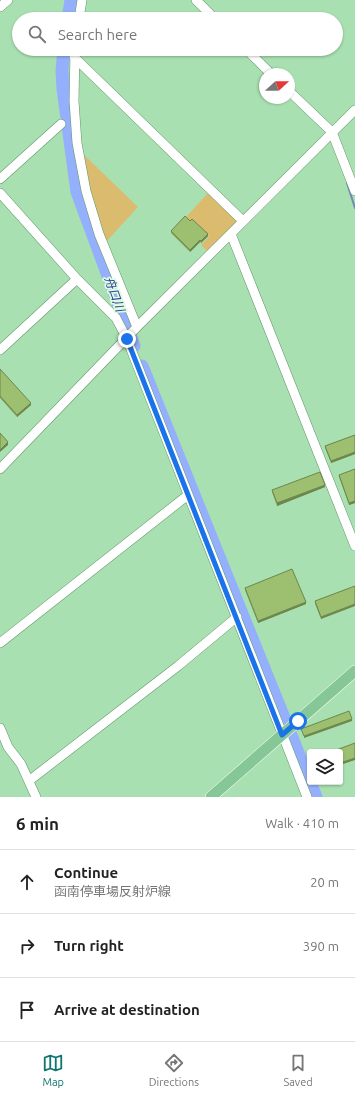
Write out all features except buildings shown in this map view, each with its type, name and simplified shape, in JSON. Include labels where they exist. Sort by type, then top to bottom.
[{"type":"main road","points":[[210,797],[355,671]]},
{"type":"street","points":[[0,7],[8,0]]},
{"type":"street","points":[[80,12],[82,0]]},
{"type":"street","points":[[196,0],[208,12]]},
{"type":"street","points":[[75,56],[77,143],[86,191],[99,234],[137,327]]},
{"type":"street","points":[[78,56],[243,221]]},
{"type":"street","points":[[253,56],[265,68]]},
{"type":"street","points":[[295,97],[332,132],[355,191]]},
{"type":"street","points":[[0,469],[137,327],[355,110]]},
{"type":"street","points":[[0,179],[61,124]]},
{"type":"street","points":[[0,193],[77,279],[116,318],[127,339],[237,617],[286,731],[307,797]]},
{"type":"street","points":[[231,234],[355,546]]},
{"type":"street","points":[[0,350],[77,279]]},
{"type":"street","points":[[0,643],[188,495]]},
{"type":"street","points":[[30,780],[178,666],[237,617]]},
{"type":"street","points":[[0,728],[8,747],[21,764],[30,780],[36,797]]},
{"type":"shaded area","points":[[82,153],[138,207],[105,243],[93,207]]},
{"type":"shaded area","points":[[209,192],[237,221],[207,251],[201,245],[209,236],[193,220],[190,221],[186,217]]},
{"type":"waterway","name":"舟口川","points":[[69,12],[71,0]]},
{"type":"waterway","name":"舟口川","points":[[63,56],[63,89],[77,192],[134,346]]},
{"type":"waterway","points":[[349,181],[347,183],[355,208]]},
{"type":"waterway","name":"舟口川","points":[[142,366],[316,797]]},
{"type":"route","points":[[127,339],[282,735],[298,721]]}]
